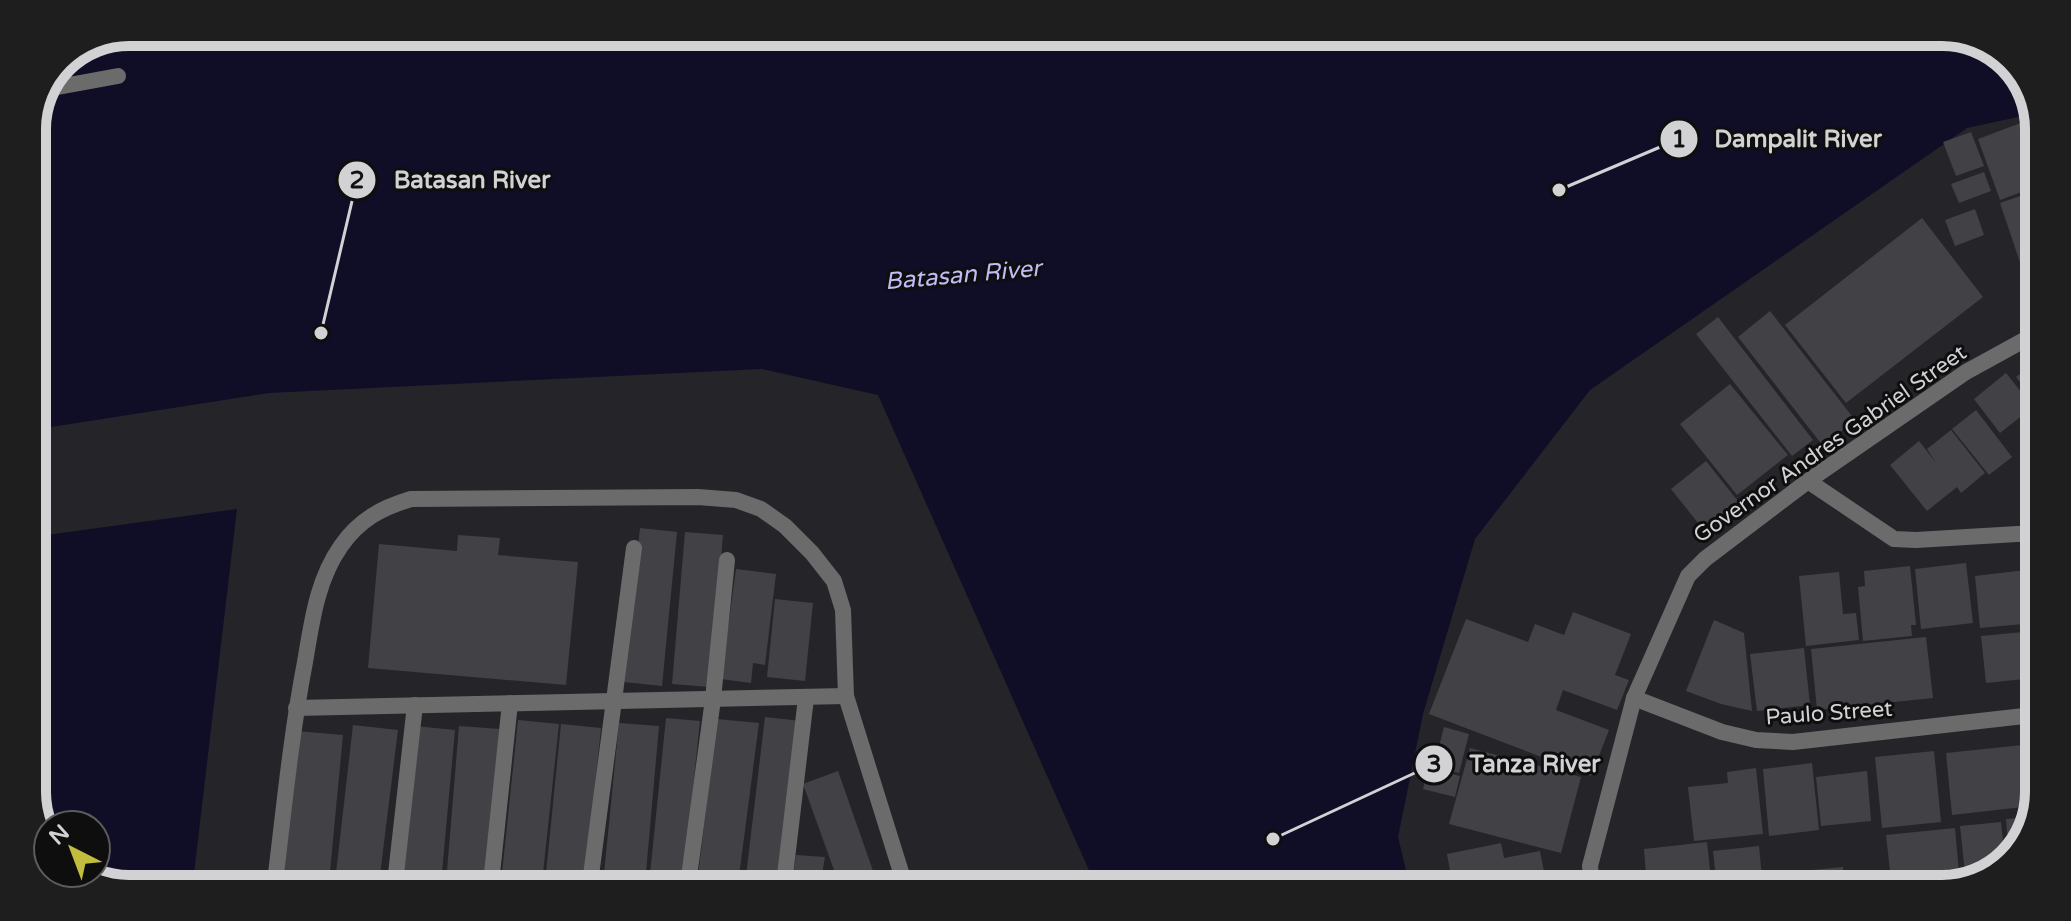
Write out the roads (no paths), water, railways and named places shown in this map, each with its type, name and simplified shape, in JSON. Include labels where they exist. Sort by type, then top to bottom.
[{"type":"street","points":[[58,87],[118,76]]},
{"type":"street","name":"Governor Andres Gabriel Street","points":[[1591,875],[1590,866],[1634,698],[1688,576],[1705,559],[1808,481],[1966,372],[2025,340]]},
{"type":"street","points":[[1808,481],[1894,539],[2025,534]]},
{"type":"street","points":[[276,875],[296,708],[316,597],[341,545],[360,523],[382,508],[411,499],[698,497],[736,500],[761,509],[785,526],[834,581],[843,610],[846,696],[902,875]]},
{"type":"street","points":[[591,875],[634,548]]},
{"type":"street","points":[[689,875],[713,699],[727,560]]},
{"type":"street","points":[[296,708],[846,696]]},
{"type":"street","points":[[785,875],[806,698]]},
{"type":"street","name":"Paulo Street","points":[[1634,698],[1722,732],[1756,740],[1793,742],[2025,716]]},
{"type":"street","points":[[492,875],[510,703]]},
{"type":"street","points":[[396,875],[415,705]]},
{"type":"water","points":[[129,46],[1942,46],[1974,52],[1997,67],[2016,92],[2024,116],[1967,128],[1590,390],[1475,539],[1423,714],[1398,837],[1407,875],[1091,875],[878,395],[762,369],[269,393],[46,428],[46,123],[52,97],[60,83],[70,70],[97,52]]},
{"type":"water","points":[[237,509],[194,875],[112,873],[112,809],[48,809],[46,535]]},
{"type":"place","name":"Dampalit River","points":[[1559,190]]},
{"type":"place","name":"Batasan River","points":[[321,333]]},
{"type":"place","name":"Tanza River","points":[[1273,839]]}]
